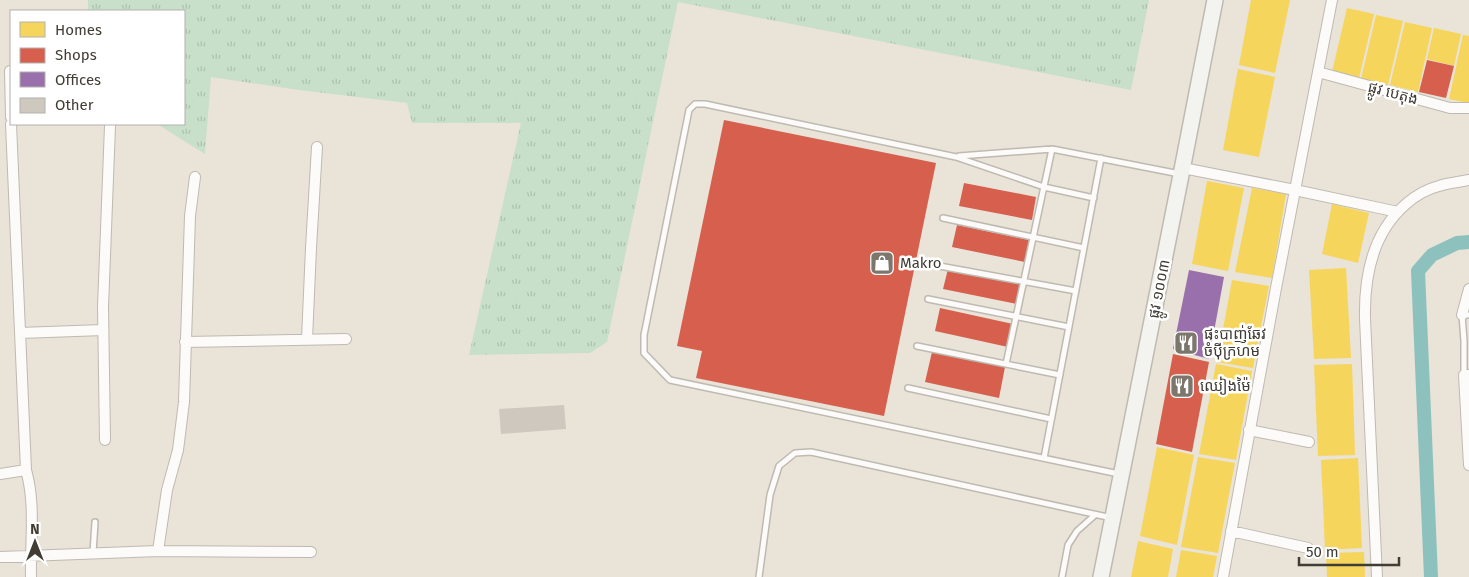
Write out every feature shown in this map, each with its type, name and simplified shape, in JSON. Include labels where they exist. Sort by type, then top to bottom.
[{"type":"main road","name":"ផ្លូវ ១០០៣","points":[[1101,577],[1215,0]]},
{"type":"street","points":[[1223,577],[1230,531],[1332,0]]},
{"type":"street","name":"ផ្លូវ បេតុង","points":[[1318,72],[1450,108],[1469,108]]},
{"type":"street","points":[[11,125],[26,470],[31,486],[31,577]]},
{"type":"street","points":[[105,440],[103,330],[110,126]]},
{"type":"street","points":[[307,339],[318,148]]},
{"type":"street","points":[[1182,171],[1296,190],[1398,212]]},
{"type":"street","points":[[158,551],[167,490],[178,450],[184,402],[190,216],[195,177]]},
{"type":"street","points":[[1377,577],[1364,295],[1368,271],[1373,254],[1384,230],[1398,212],[1424,192],[1439,186],[1469,180]]},
{"type":"street","points":[[1466,315],[1469,289]]},
{"type":"street","points":[[20,333],[103,330]]},
{"type":"street","points":[[185,342],[346,339]]},
{"type":"street","points":[[1466,375],[1469,465]]},
{"type":"street","points":[[1250,430],[1308,442]]},
{"type":"street","points":[[0,474],[26,470]]},
{"type":"street","points":[[1230,531],[1308,548]]},
{"type":"street","points":[[0,557],[158,551],[311,552]]},
{"type":"lane","points":[[1094,198],[1044,187],[956,157],[705,104],[695,104],[689,110],[644,335],[644,353],[670,380],[1122,475]]},
{"type":"lane","points":[[956,157],[1052,149],[1182,171]]},
{"type":"lane","points":[[1006,364],[1052,149]]},
{"type":"lane","points":[[1044,458],[1101,158]]},
{"type":"lane","points":[[943,218],[1084,248]]},
{"type":"lane","points":[[934,265],[1076,291]]},
{"type":"lane","points":[[928,299],[1069,327]]},
{"type":"lane","points":[[1466,315],[1464,341],[1466,375]]},
{"type":"lane","points":[[917,346],[1060,375]]},
{"type":"lane","points":[[908,388],[1051,419]]},
{"type":"lane","points":[[759,577],[770,495],[779,466],[794,453],[811,452],[1113,518]]},
{"type":"lane","points":[[1062,577],[1068,545],[1077,531],[1096,515]]},
{"type":"lane","points":[[93,553],[95,522]]},
{"type":"green space","points":[[88,0],[1149,0],[1131,90],[678,2],[607,342],[590,353],[469,355],[521,123],[412,123],[407,103],[211,77],[205,154],[159,125],[185,125],[185,10],[88,10]]},
{"type":"building: Homes","points":[[1251,0],[1290,0],[1275,73],[1239,65]]},
{"type":"building: Homes","points":[[1347,8],[1374,14],[1359,78],[1332,72]]},
{"type":"building: Homes","points":[[1376,15],[1403,21],[1388,85],[1361,79]]},
{"type":"building: Homes","points":[[1405,22],[1432,28],[1418,92],[1390,85]]},
{"type":"building: Homes","points":[[1434,28],[1461,34],[1454,66],[1427,59]]},
{"type":"building: Homes","points":[[1463,35],[1469,36],[1469,103],[1449,99]]},
{"type":"building: Homes","points":[[1238,69],[1275,77],[1259,157],[1223,150]]},
{"type":"building: Homes","points":[[1207,181],[1244,188],[1228,271],[1192,264]]},
{"type":"building: Homes","points":[[1252,188],[1286,194],[1272,278],[1235,272]]},
{"type":"building: Homes","points":[[1332,204],[1369,213],[1358,263],[1322,254]]},
{"type":"building: Homes","points":[[1346,268],[1351,358],[1314,359],[1309,270]]},
{"type":"building: Homes","points":[[1232,280],[1269,286],[1253,368],[1217,362]]},
{"type":"building: Homes","points":[[1216,364],[1252,371],[1236,460],[1199,454]]},
{"type":"building: Homes","points":[[1352,364],[1355,455],[1318,456],[1314,365]]},
{"type":"building: Homes","points":[[1157,447],[1194,455],[1177,545],[1140,536]]},
{"type":"building: Homes","points":[[1198,457],[1235,463],[1218,553],[1181,547]]},
{"type":"building: Homes","points":[[1358,458],[1362,548],[1325,550],[1321,460]]},
{"type":"building: Homes","points":[[1138,541],[1173,549],[1168,577],[1131,577]]},
{"type":"building: Homes","points":[[1181,550],[1217,556],[1213,577],[1176,577]]},
{"type":"building: Homes","points":[[1364,552],[1365,577],[1327,577],[1326,553]]},
{"type":"building: Shops","points":[[1427,60],[1454,66],[1446,98],[1419,92]]},
{"type":"building: Shops","points":[[724,120],[936,163],[884,416],[696,378],[702,351],[677,346]]},
{"type":"building: Shops","points":[[964,183],[1036,197],[1032,220],[959,206]]},
{"type":"building: Shops","points":[[957,225],[1029,240],[1025,262],[952,247]]},
{"type":"building: Shops","points":[[948,269],[1021,283],[1017,304],[943,289]]},
{"type":"building: Shops","points":[[940,308],[1013,324],[1008,347],[935,331]]},
{"type":"building: Shops","points":[[932,352],[1005,367],[999,398],[925,382]]},
{"type":"building: Shops","points":[[1173,354],[1209,362],[1192,452],[1156,444]]},
{"type":"building: Offices","points":[[1189,270],[1224,277],[1209,359],[1173,349]]},
{"type":"building: Other","points":[[564,405],[566,429],[501,434],[499,409]]},
{"type":"waterway","points":[[1431,577],[1418,271],[1432,255],[1457,243],[1469,242]]},
{"type":"place","name":"Makro","points":[[882,263]]},
{"type":"place","name":"ផ្ទះបាញ់ឆែវ ចំប៉ីក្រហម","points":[[1186,343]]},
{"type":"place","name":"ឈៀងម៉ៃ","points":[[1182,386]]}]
